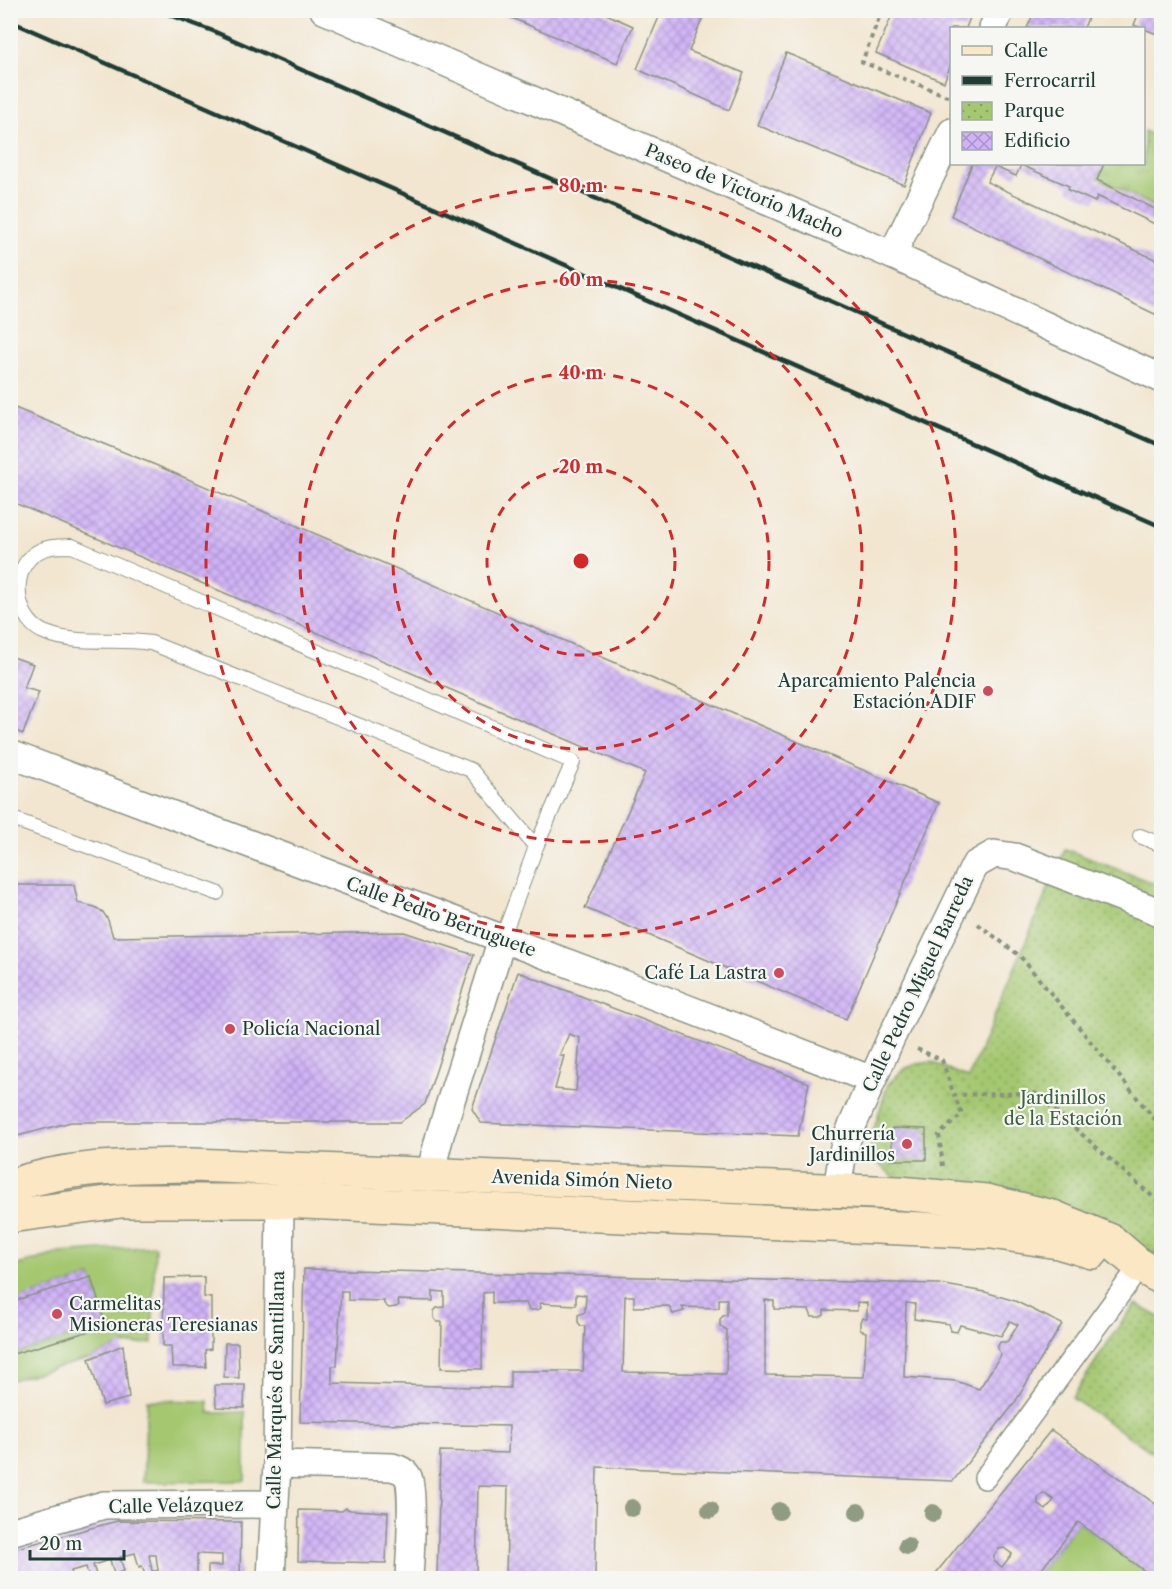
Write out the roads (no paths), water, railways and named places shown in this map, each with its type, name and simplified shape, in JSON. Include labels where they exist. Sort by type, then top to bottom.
[{"type":"main road","name":"Avenida Simón Nieto","points":[[10,1186],[27,1180],[94,1167],[192,1165],[837,1190],[946,1197],[986,1201],[1053,1217],[1111,1241],[1151,1272]]},
{"type":"main road","points":[[280,1201],[327,1191],[402,1195],[423,1186],[430,1174]]},
{"type":"main road","points":[[430,1174],[433,1186],[452,1197],[521,1197],[548,1212]]},
{"type":"main road","points":[[689,1218],[728,1203],[811,1207],[837,1190],[858,1209],[958,1213],[992,1232]]},
{"type":"main road","name":"Avenida Simón Nieto","points":[[10,1216],[121,1202],[280,1201],[992,1232],[1058,1242],[1151,1272]]},
{"type":"street","name":"Paseo de Victorio Macho","points":[[324,10],[892,255],[1161,379]]},
{"type":"street","points":[[993,27],[1000,10]]},
{"type":"street","points":[[892,255],[950,134]]},
{"type":"street","name":"Calle Pedro Berruguete","points":[[10,754],[872,1080]]},
{"type":"street","name":"Calle Pedro Miguel Barreda","points":[[837,1190],[843,1151],[872,1080],[975,865],[994,854],[1015,857],[1161,913]]},
{"type":"street","points":[[430,1174],[501,939]]},
{"type":"street","name":"Calle Marqués de Santillana","points":[[271,1578],[277,1464],[280,1201]]},
{"type":"street","points":[[985,1478],[1151,1272]]},
{"type":"street","points":[[277,1464],[392,1467],[408,1476],[411,1491],[410,1578]]},
{"type":"street","name":"Calle Velázquez","points":[[10,1532],[104,1506],[274,1504]]},
{"type":"lane","points":[[501,939],[536,848],[573,762],[72,546],[49,546],[30,558],[21,576],[19,601],[27,620],[44,633],[98,641],[130,639],[151,643],[471,770],[536,848]]},
{"type":"lane","points":[[10,818],[217,893]]},
{"type":"lane","points":[[1140,836],[1161,845]]},
{"type":"railway","points":[[157,10],[213,31],[1162,446]]},
{"type":"railway","points":[[10,21],[1162,527]]},
{"type":"place","name":"Aparcamiento Palencia Estación ADIF","points":[[988,691]]},
{"type":"place","name":"Café La Lastra","points":[[779,973]]},
{"type":"place","name":"Policía Nacional","points":[[230,1029]]},
{"type":"place","name":"Churrería Jardinillos","points":[[907,1144]]},
{"type":"place","name":"Carmelitas Misioneras Teresianas","points":[[57,1314]]},
{"type":"park label","name":"Jardinillos de la Estación","points":[[1063,1108]]}]
